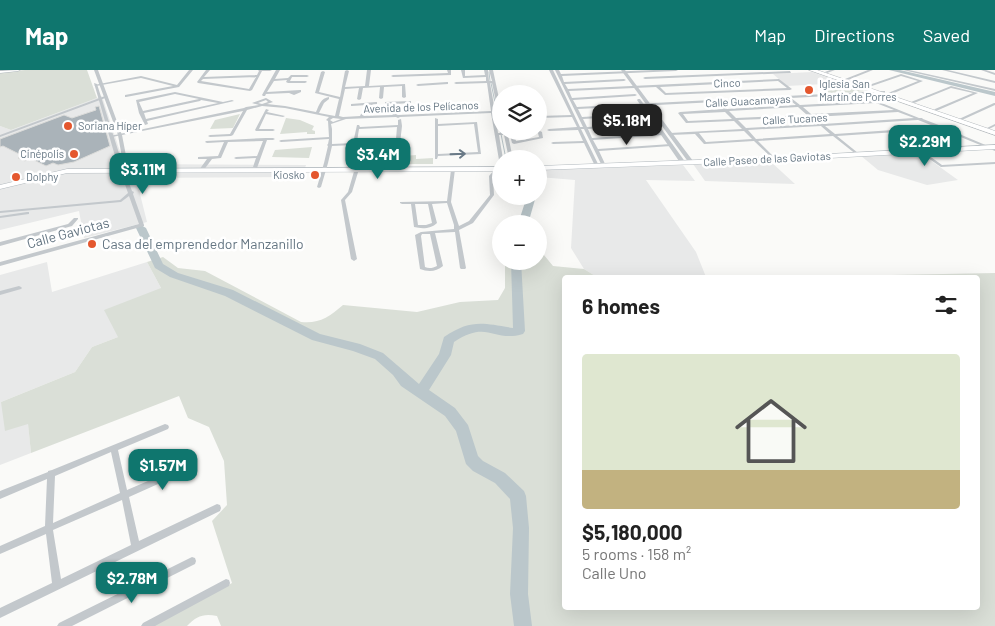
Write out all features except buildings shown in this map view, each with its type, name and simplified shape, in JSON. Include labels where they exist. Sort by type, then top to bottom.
[{"type":"main road","points":[[0,71],[18,70]]},
{"type":"main road","points":[[812,70],[994,131]]},
{"type":"main road","points":[[827,71],[994,131]]},
{"type":"main road","name":"Calle Paseo de las Gaviotas","points":[[855,153],[992,146]]},
{"type":"main road","name":"Calle Paseo de las Gaviotas","points":[[547,167],[992,146]]},
{"type":"main road","points":[[126,159],[151,167]]},
{"type":"main road","points":[[0,186],[62,169],[106,167],[492,168]]},
{"type":"main road","points":[[0,186],[68,171],[151,167],[453,170],[492,168]]},
{"type":"street","points":[[91,70],[106,97],[120,135],[126,159],[124,168]]},
{"type":"street","points":[[0,212],[121,201],[132,192],[99,99],[96,70]]},
{"type":"street","points":[[141,77],[147,70]]},
{"type":"street","points":[[126,96],[178,86],[191,70]]},
{"type":"street","points":[[208,70],[199,82],[250,90],[260,70],[270,70]]},
{"type":"street","points":[[257,101],[267,92],[278,70]]},
{"type":"street","points":[[367,87],[370,70]]},
{"type":"street","points":[[393,70],[393,84]]},
{"type":"street","points":[[463,70],[464,77],[487,76]]},
{"type":"street","points":[[486,70],[492,106]]},
{"type":"street","points":[[491,70],[495,85]]},
{"type":"street","points":[[551,70],[585,142],[600,165]]},
{"type":"street","points":[[557,70],[596,150],[600,165]]},
{"type":"street","points":[[560,75],[676,70]]},
{"type":"street","points":[[688,70],[772,157]]},
{"type":"street","points":[[730,70],[762,98]]},
{"type":"street","points":[[651,86],[645,78],[790,72],[782,70]]},
{"type":"street","points":[[848,79],[871,70]]},
{"type":"street","points":[[905,70],[995,90]]},
{"type":"street","points":[[925,74],[929,70]]},
{"type":"street","points":[[944,70],[995,82]]},
{"type":"street","points":[[983,70],[995,74]]},
{"type":"street","points":[[329,122],[336,117],[347,71]]},
{"type":"street","points":[[621,71],[624,80],[670,145],[686,161]]},
{"type":"street","points":[[621,71],[636,87],[670,134],[686,161]]},
{"type":"street","points":[[647,71],[653,78]]},
{"type":"street","points":[[323,72],[317,92],[341,98]]},
{"type":"street","points":[[393,76],[449,72]]},
{"type":"street","points":[[417,75],[418,87],[447,84]]},
{"type":"street","points":[[576,108],[887,93],[921,81],[901,75],[868,86]]},
{"type":"street","points":[[202,78],[257,76]]},
{"type":"street","points":[[289,80],[291,76],[307,76]]},
{"type":"street","points":[[98,85],[141,77],[178,86]]},
{"type":"street","points":[[563,83],[624,80]]},
{"type":"street","name":"Cinco","points":[[658,86],[665,94],[790,89],[780,80],[744,82]]},
{"type":"street","points":[[273,81],[305,82]]},
{"type":"street","points":[[456,83],[494,82]]},
{"type":"street","points":[[567,90],[744,82]]},
{"type":"street","points":[[343,88],[404,85],[404,97]]},
{"type":"street","points":[[381,98],[382,86]]},
{"type":"street","points":[[359,99],[361,87]]},
{"type":"street","points":[[912,102],[951,87],[976,93],[936,110]]},
{"type":"street","points":[[267,92],[290,92]]},
{"type":"street","points":[[267,92],[270,100]]},
{"type":"street","points":[[223,103],[175,93],[136,101],[145,122],[232,101]]},
{"type":"street","points":[[856,94],[992,146]]},
{"type":"street","points":[[571,99],[635,95]]},
{"type":"street","points":[[0,136],[106,97]]},
{"type":"street","points":[[788,97],[855,153]]},
{"type":"street","points":[[317,114],[322,102],[328,98]]},
{"type":"street","points":[[141,113],[204,99]]},
{"type":"street","points":[[261,106],[270,100]]},
{"type":"street","points":[[112,136],[235,109],[257,101],[270,100],[285,107]]},
{"type":"street","points":[[257,101],[261,106]]},
{"type":"street","points":[[353,155],[397,152],[400,126],[399,117],[403,111],[403,102]]},
{"type":"street","points":[[386,103],[410,102]]},
{"type":"street","name":"Calle Guacamayas","points":[[736,120],[687,122],[680,113],[877,102]]},
{"type":"street","points":[[392,103],[392,112],[399,117]]},
{"type":"street","points":[[352,104],[376,104]]},
{"type":"street","points":[[358,104],[357,114],[362,117],[366,113],[369,104]]},
{"type":"street","points":[[961,119],[995,104]]},
{"type":"street","points":[[235,109],[261,106],[285,107],[336,117],[342,120]]},
{"type":"street","points":[[268,106],[256,130],[274,130]]},
{"type":"street","points":[[198,108],[204,116]]},
{"type":"street","points":[[210,136],[230,135],[246,108]]},
{"type":"street","points":[[736,120],[899,110]]},
{"type":"street","points":[[305,112],[329,122],[342,120]]},
{"type":"street","name":"Avenida de los Pelícanos","points":[[342,120],[362,117],[492,112]]},
{"type":"street","points":[[265,113],[283,116]]},
{"type":"street","points":[[464,114],[466,124]]},
{"type":"street","points":[[580,118],[649,114]]},
{"type":"street","points":[[547,118],[573,116]]},
{"type":"street","name":"Calle Tucanes","points":[[670,134],[921,119]]},
{"type":"street","points":[[319,187],[325,168],[332,131],[342,120]]},
{"type":"street","points":[[329,122],[332,131]]},
{"type":"street","points":[[436,122],[466,124],[476,123],[480,153],[436,157],[436,122]]},
{"type":"street","points":[[549,130],[655,124]]},
{"type":"street","points":[[352,161],[358,127],[400,126]]},
{"type":"street","points":[[696,132],[705,143],[943,128]]},
{"type":"street","points":[[540,132],[541,138],[514,143],[512,133],[540,132]]},
{"type":"street","points":[[591,139],[663,134]]},
{"type":"street","points":[[281,141],[330,138]]},
{"type":"street","points":[[256,167],[266,139]]},
{"type":"street","points":[[207,142],[273,139]]},
{"type":"street","points":[[199,158],[220,158],[227,142]]},
{"type":"street","points":[[553,143],[585,142]]},
{"type":"street","points":[[329,145],[355,144]]},
{"type":"street","points":[[596,150],[670,145]]},
{"type":"street","points":[[920,151],[941,166],[995,162]]},
{"type":"street","points":[[236,158],[259,157]]},
{"type":"street","points":[[202,168],[210,158]]},
{"type":"street","points":[[354,259],[343,200],[350,192],[356,169]]},
{"type":"street","points":[[453,170],[448,202],[463,268]]},
{"type":"street","points":[[432,232],[440,266],[437,269],[426,270],[422,268],[418,235],[432,232],[455,230],[471,222],[492,195],[492,175]]},
{"type":"street","name":"Calle Gaviotas","points":[[0,264],[142,225],[132,192]]},
{"type":"street","points":[[402,203],[430,204],[448,202]]},
{"type":"street","points":[[413,204],[416,226],[420,227],[431,226],[435,223],[430,204]]},
{"type":"street","points":[[0,217],[27,214]]},
{"type":"street","points":[[0,244],[70,226],[76,219]]},
{"type":"street","points":[[0,293],[19,288]]},
{"type":"street","points":[[0,495],[164,427]]},
{"type":"street","points":[[114,448],[136,547]]},
{"type":"street","points":[[0,550],[193,465]]},
{"type":"street","points":[[51,473],[49,528],[57,585]]},
{"type":"street","points":[[0,613],[217,508]]},
{"type":"street","points":[[62,626],[192,561]]},
{"type":"street","points":[[146,626],[226,583]]},
{"type":"shaded area","points":[[87,70],[97,98],[11,130],[0,126],[0,72]]},
{"type":"shaded area","points":[[812,72],[844,83],[787,86],[773,74]]},
{"type":"shaded area","points":[[844,83],[867,91],[830,94],[818,85]]},
{"type":"shaded area","points":[[102,96],[124,164],[306,165],[302,177],[136,178],[147,222],[84,238],[79,211],[0,230],[0,126],[11,130]]},
{"type":"shaded area","points":[[240,114],[233,128],[210,129],[215,120]]},
{"type":"shaded area","points":[[286,118],[300,120],[314,126],[312,130],[315,131],[315,134],[307,134],[307,132],[280,134]]},
{"type":"shaded area","points":[[312,147],[309,158],[272,157],[275,150]]},
{"type":"shaded area","points":[[399,152],[404,152],[404,156],[416,155],[416,159],[433,158],[433,164],[382,164],[383,155],[398,155]]},
{"type":"shaded area","points":[[919,152],[958,180],[927,185],[878,170],[860,155]]},
{"type":"shaded area","points":[[770,161],[795,184],[705,181],[693,164]]},
{"type":"shaded area","points":[[683,165],[695,181],[646,180],[696,252],[705,275],[594,275],[584,269],[571,248],[575,180],[547,178],[547,170]]},
{"type":"shaded area","points":[[163,257],[178,268],[205,271],[301,322],[319,321],[343,305],[417,312],[460,302],[498,300],[505,288],[505,270],[547,270],[547,259],[553,266],[584,269],[594,275],[562,275],[562,610],[980,610],[980,275],[891,275],[995,273],[995,626],[221,626],[217,616],[204,615],[187,626],[153,626],[232,583],[212,521],[227,505],[224,461],[209,427],[188,418],[179,396],[31,453],[28,424],[5,431],[1,402],[75,372],[92,347],[118,337],[104,310],[161,288],[147,262]]},
{"type":"shaded area","points":[[47,262],[52,292],[147,262],[161,288],[118,337],[92,347],[75,372],[1,402],[28,423],[31,453],[0,465],[0,275]]},
{"type":"waterway","points":[[892,70],[995,94]]},
{"type":"waterway","points":[[489,72],[490,81]]},
{"type":"waterway","points":[[491,83],[492,88]]},
{"type":"waterway","points":[[502,140],[504,150]]},
{"type":"waterway","points":[[526,215],[529,205]]},
{"type":"waterway","points":[[141,228],[159,266],[174,275],[229,293],[316,337],[356,347],[379,356],[398,372],[406,382],[450,412],[463,429],[471,459],[478,466],[500,478],[518,496],[521,528],[519,594],[523,626]]},
{"type":"waterway","points":[[421,391],[445,355],[448,340],[458,333],[479,326],[513,332],[519,331],[516,270]]},
{"type":"place","name":"Iglesia San Martín de Porres","points":[[809,90]]},
{"type":"place","name":"Soriana Híper","points":[[68,126]]},
{"type":"place","name":"Cinépolis","points":[[74,154]]},
{"type":"place","name":"Kiosko","points":[[315,175]]},
{"type":"place","name":"Dolphy","points":[[16,177]]},
{"type":"place","name":"Casa del emprendedor Manzanillo","points":[[92,244]]}]
